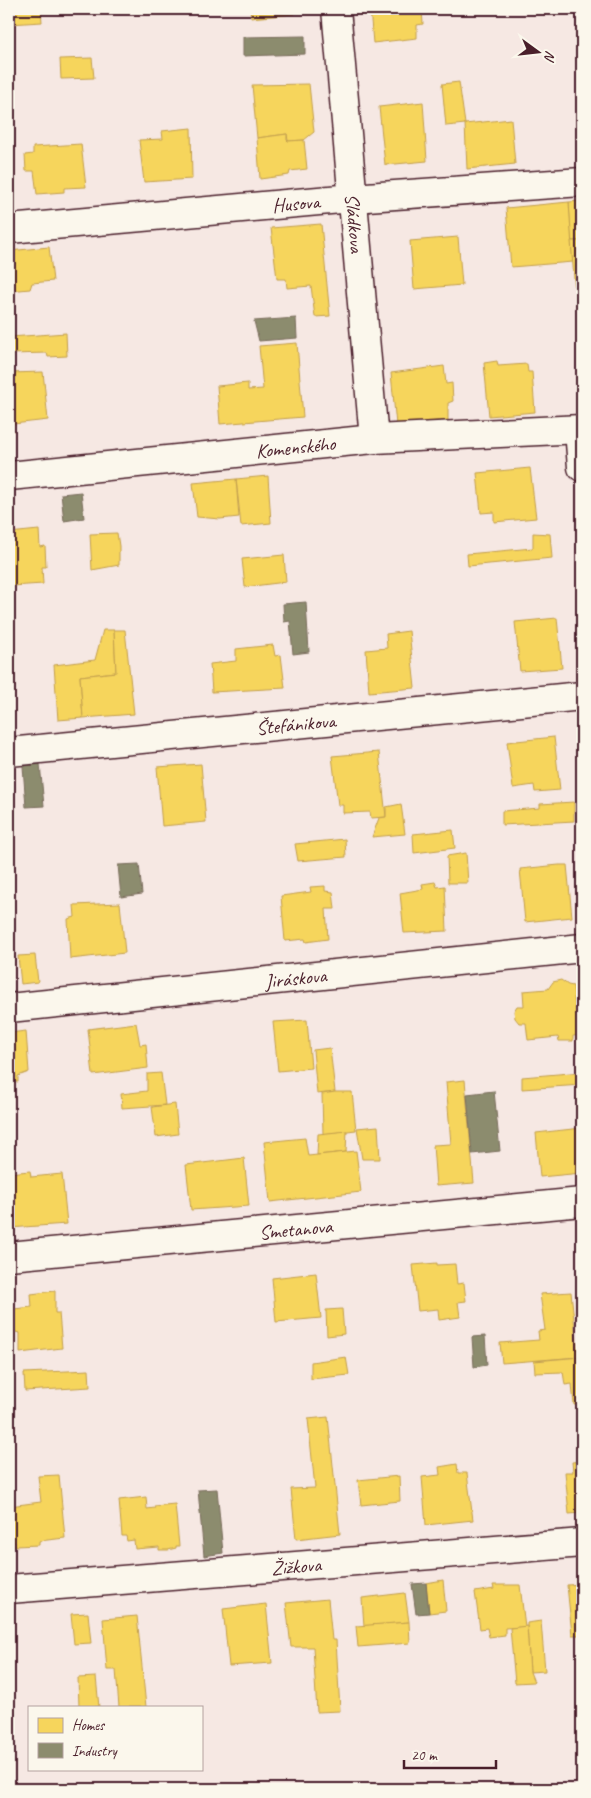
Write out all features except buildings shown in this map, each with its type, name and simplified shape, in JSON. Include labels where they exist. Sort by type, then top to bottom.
[{"type":"street","name":"Sládkova","points":[[336,9],[374,439]]},
{"type":"street","name":"Husova","points":[[9,229],[352,198],[582,182]]},
{"type":"street","name":"Komenského","points":[[9,476],[374,439],[581,430]]},
{"type":"street","points":[[581,430],[582,467]]},
{"type":"street","name":"Štefánikova","points":[[9,752],[582,696]]},
{"type":"street","name":"Jiráskova","points":[[9,1008],[582,948]]},
{"type":"street","name":"Smetanova","points":[[9,1256],[582,1202]]},
{"type":"street","name":"Žižkova","points":[[9,1589],[582,1542]]}]
